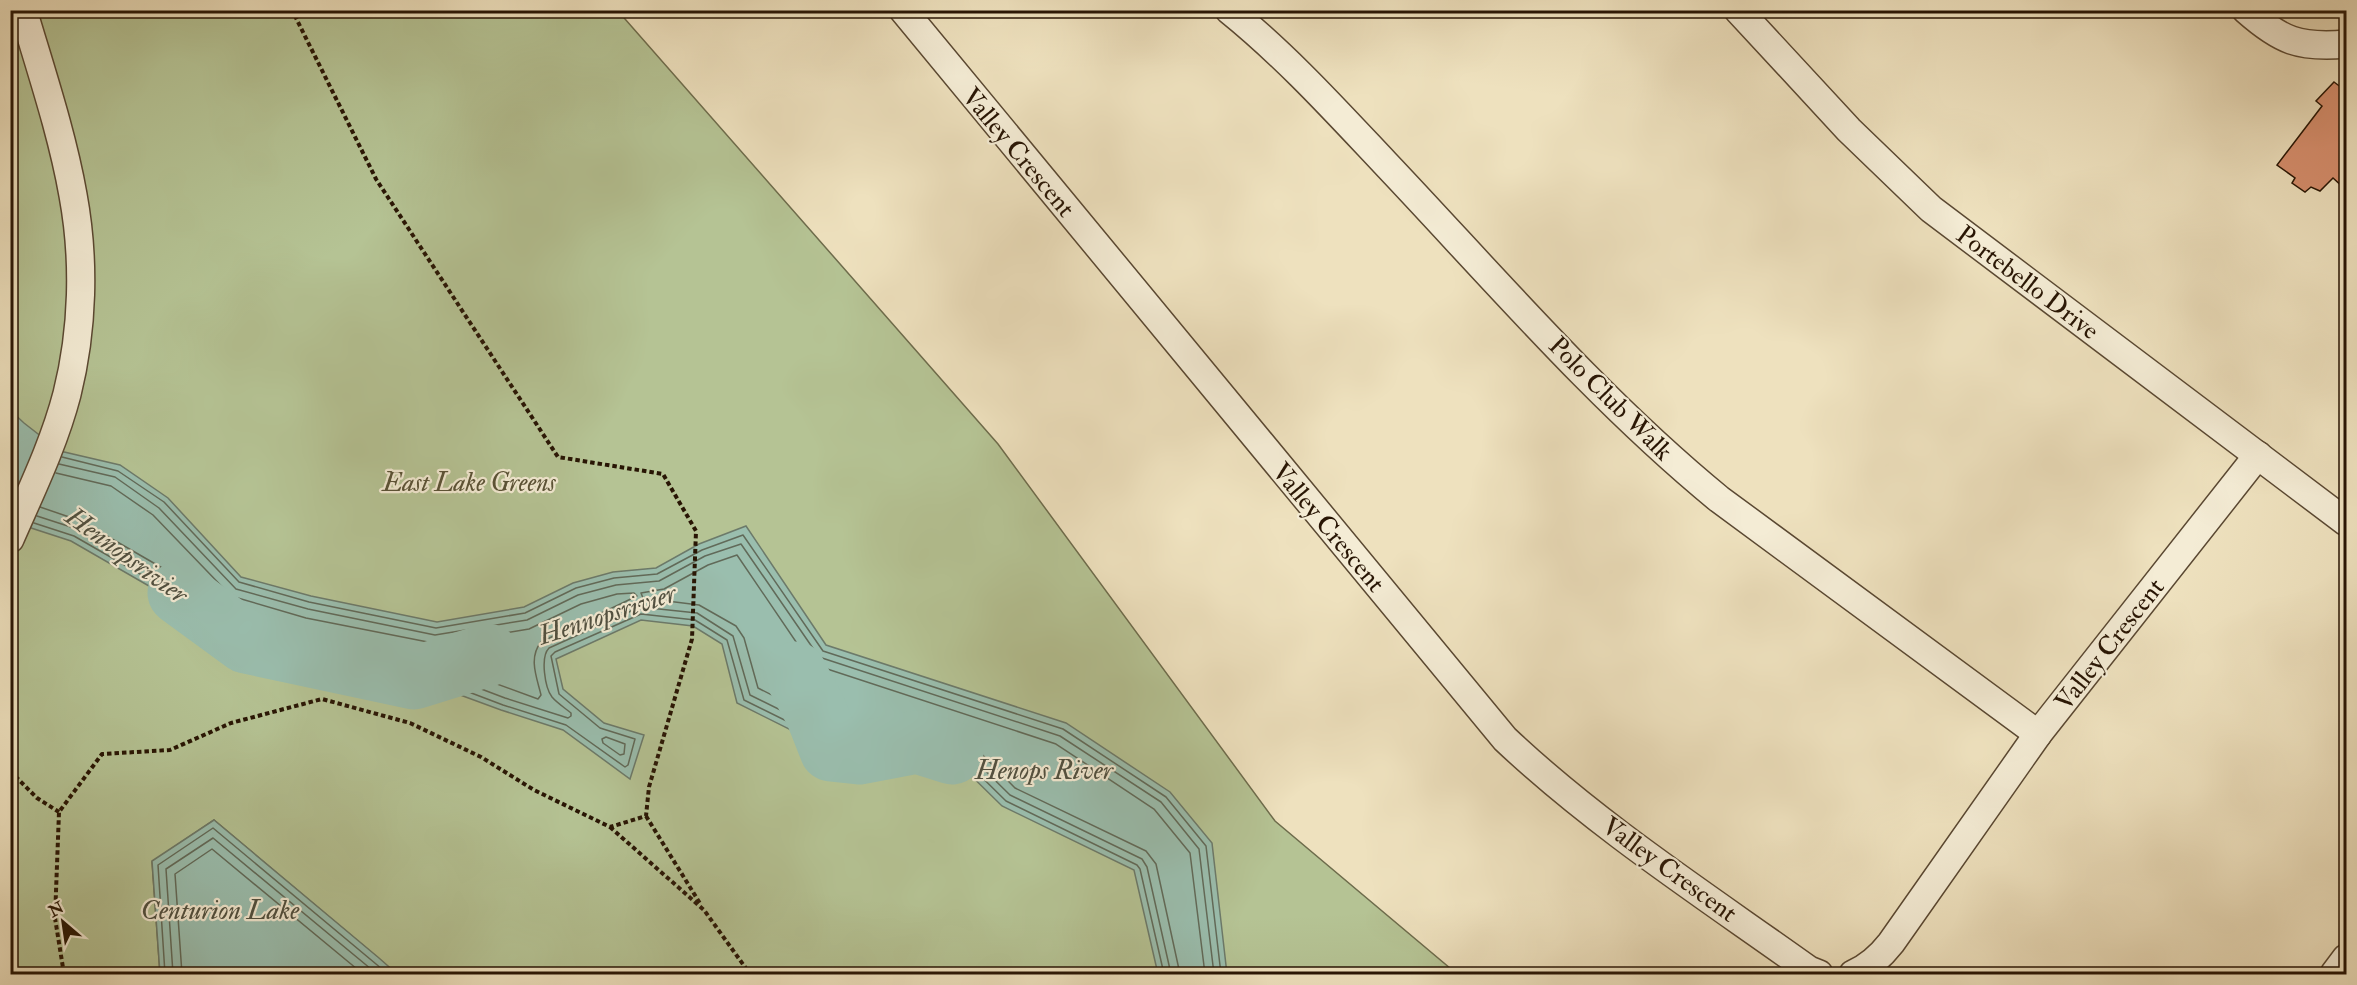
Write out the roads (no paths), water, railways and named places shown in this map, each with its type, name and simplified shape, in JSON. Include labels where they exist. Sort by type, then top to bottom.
[{"type":"street","points":[[10,539],[54,437],[67,395],[76,353],[81,303],[74,196],[23,10]]},
{"type":"street","name":"Valley Crescent","points":[[903,10],[1505,739],[1542,774],[1626,838],[1819,975]]},
{"type":"street","name":"Polo Club Walk","points":[[1229,10],[1262,37],[1353,129],[1565,353],[1678,466],[1719,499],[2038,734]]},
{"type":"street","name":"Portebello Drive","points":[[1738,10],[1849,130],[1931,209],[2346,522]]},
{"type":"street","points":[[2246,10],[2264,26],[2287,40],[2308,45],[2346,44]]},
{"type":"street","name":"Valley Crescent","points":[[1853,975],[1878,959],[1891,943],[2038,734],[2258,455]]},
{"type":"street","points":[[2334,975],[2346,958]]},
{"type":"water","name":"Henops River","points":[[10,410],[60,451],[120,465],[168,498],[241,577],[311,596],[437,622],[524,607],[573,583],[613,572],[656,568],[699,544],[746,526],[826,645],[1066,723],[1170,792],[1212,843],[1227,974],[1158,974],[1134,870],[1002,806],[947,752],[831,750],[737,703],[722,644],[693,626],[641,620],[556,659],[563,689],[604,723],[644,735],[630,779],[563,730],[414,678],[246,642],[71,541],[25,526],[11,517]]},
{"type":"water","name":"Centurion Lake","points":[[214,820],[397,974],[160,974],[152,861]]},
{"type":"waterway","name":"Hennopsrivier","points":[[179,593],[246,642],[414,678],[488,655]]},
{"type":"waterway","name":"Hennopsrivier","points":[[795,673],[816,712],[831,750],[859,753],[917,742],[952,753]]},
{"type":"park label","name":"East Lake Greens","points":[[469,482]]}]
